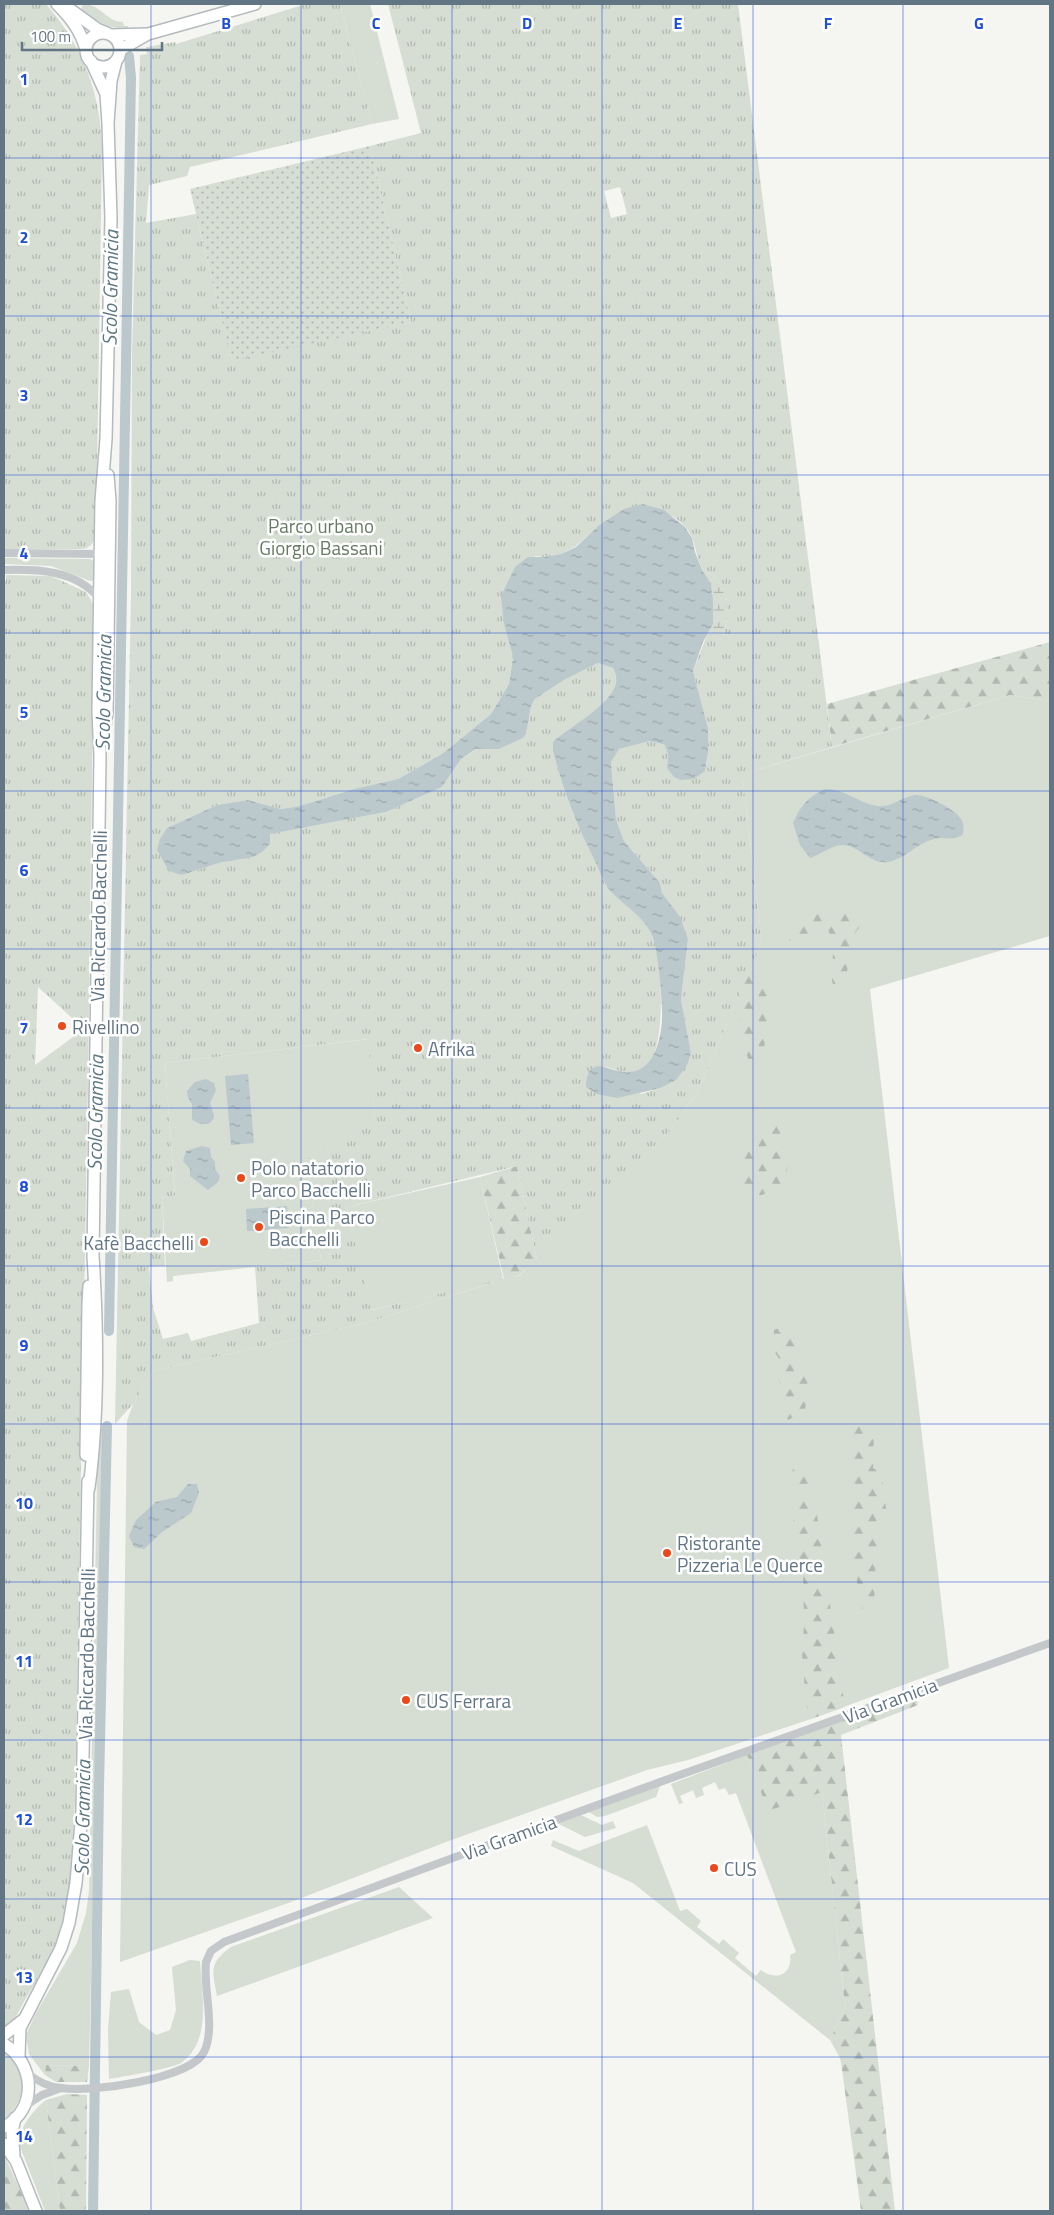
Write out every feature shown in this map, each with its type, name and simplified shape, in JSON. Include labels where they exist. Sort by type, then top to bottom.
[{"type":"main road","name":"Via Riccardo Bacchelli","points":[[19,2056],[18,2037],[24,2018],[61,1948],[69,1923],[76,1883],[82,1810],[89,1488],[94,1449],[91,1374],[96,1305],[93,1256],[100,756],[107,712],[103,590],[105,554],[101,501],[106,439],[111,218],[106,94],[89,56],[82,34],[68,14],[57,4]]},
{"type":"main road","points":[[62,4],[97,29],[109,34],[118,41],[118,55]]},
{"type":"main road","points":[[148,34],[104,66],[89,56],[88,42],[94,35],[148,34],[256,4]]},
{"type":"main road","name":"Via Riccardo Bacchelli","points":[[108,123],[111,81],[118,55]]},
{"type":"main road","name":"Via Riccardo Bacchelli","points":[[4,2035],[24,2018]]},
{"type":"main road","name":"Via Gramicia","points":[[4,2044],[19,2056],[27,2073],[29,2090],[24,2107],[16,2118],[4,2127]]},
{"type":"main road","points":[[16,2118],[12,2141],[16,2161],[36,2211]]},
{"type":"main road","points":[[4,2144],[16,2161]]},
{"type":"street","points":[[4,553],[105,554]]},
{"type":"street","points":[[4,570],[47,571],[103,590]]},
{"type":"street","points":[[80,582],[103,590]]},
{"type":"street","name":"Via Gramicia","points":[[27,2073],[43,2083],[61,2088],[89,2089],[107,2088],[183,2070],[199,2060],[204,2053],[208,2037],[206,1962],[211,1951],[224,1942],[660,1782],[1050,1643]]},
{"type":"street","name":"Via Gramicia","points":[[24,2107],[42,2095],[61,2088]]},
{"type":"green space","points":[[4,4],[46,4],[59,20],[80,54],[88,72],[94,90],[101,129],[96,532],[92,544],[82,549],[4,549]]},
{"type":"green space","points":[[83,4],[94,7],[112,19],[123,22],[124,26],[128,26],[128,29],[115,28],[97,21],[81,10]]},
{"type":"green space","name":"Parco urbano Giorgio Bassani","points":[[306,4],[340,4],[372,124],[190,167],[187,176],[149,185],[146,223],[196,214],[232,360],[411,322],[370,146],[421,133],[388,4],[738,4],[832,747],[756,770],[743,780],[762,942],[697,1093],[670,1131],[537,1260],[517,1166],[347,1207],[371,1310],[504,1279],[365,1323],[153,1371],[133,1404],[115,1424],[131,594],[132,355],[140,55],[147,54],[146,47],[175,42],[176,44]],"holes":[[[620,187],[627,214],[611,218],[604,191]],[[643,504],[672,516],[685,526],[690,533],[702,570],[713,575],[718,581],[727,606],[726,625],[721,640],[707,635],[693,671],[708,728],[708,753],[705,771],[667,768],[668,755],[665,745],[650,741],[618,749],[611,762],[616,819],[624,841],[660,883],[662,893],[688,939],[681,999],[691,1053],[676,1080],[661,1088],[641,1094],[604,1066],[620,1071],[637,1072],[647,1066],[653,1056],[658,1041],[661,1002],[659,964],[653,936],[639,916],[614,894],[602,877],[570,806],[553,751],[554,742],[589,715],[613,691],[616,681],[613,668],[598,663],[564,680],[535,699],[531,706],[526,734],[523,738],[499,749],[477,749],[461,759],[442,787],[386,812],[269,834],[253,857],[219,863],[182,875],[167,828],[217,805],[248,800],[281,809],[300,806],[354,789],[398,779],[442,754],[491,714],[509,684],[513,657],[504,624],[535,556],[544,557],[561,554],[576,546],[598,526]],[[368,1039],[375,1117],[356,1120],[307,1160],[321,1260],[255,1267],[259,1323],[191,1341],[188,1333],[163,1339],[153,1308],[149,1267],[165,1266],[162,1198],[175,1195],[165,1063]]]},
{"type":"green space","points":[[340,4],[370,4],[399,119],[372,124]]},
{"type":"green space","points":[[370,146],[411,322],[232,361],[190,189]]},
{"type":"green space","points":[[4,558],[90,559],[97,563],[96,580],[90,581],[51,566],[4,564]]},
{"type":"green space","points":[[702,570],[713,575],[722,588],[725,597],[727,616],[721,640],[707,635],[713,624]]},
{"type":"green space","points":[[6,575],[50,576],[86,592],[92,602],[94,614],[88,1080],[75,1801],[72,1862],[66,1907],[56,1942],[17,2015],[4,2028],[4,581],[6,581]],"holes":[[[38,987],[84,1029],[35,1065]]]},
{"type":"green space","points":[[1050,642],[1050,701],[1010,695],[832,747],[827,704]]},
{"type":"green space","points":[[1010,695],[1050,701],[1050,936],[870,989],[949,1668],[811,1719],[688,1760],[647,1770],[446,1842],[291,1902],[120,1962],[127,1421],[133,1404],[153,1371],[365,1323],[495,1282],[370,1310],[347,1207],[480,1177],[503,1279],[519,1276],[670,1131],[697,1093],[762,942],[743,780],[756,770]]},
{"type":"green space","points":[[861,909],[864,913],[861,925],[853,936],[845,983],[833,986],[833,945],[828,931],[823,925],[799,939],[784,941],[780,929],[803,916]]},
{"type":"green space","points":[[756,956],[759,979],[773,986],[766,1006],[773,1012],[767,1031],[761,1064],[751,1070],[740,1029],[738,1014],[742,1006],[737,1002],[725,1028]]},
{"type":"green space","name":"Polo natatorio Parco Bacchelli","points":[[369,1039],[375,1117],[307,1160],[321,1260],[173,1276],[173,1281],[167,1282],[162,1198],[175,1195],[165,1063]]},
{"type":"green space","points":[[778,1121],[784,1153],[789,1164],[782,1185],[762,1195],[753,1195],[738,1177],[741,1168],[752,1144],[763,1131]]},
{"type":"green space","points":[[517,1166],[537,1260],[518,1276],[504,1279],[480,1177]]},
{"type":"green space","points":[[784,1326],[797,1347],[799,1362],[808,1378],[805,1412],[788,1420],[777,1396],[780,1383],[775,1373],[779,1359],[773,1349],[774,1330]]},
{"type":"green space","points":[[856,1414],[874,1426],[873,1468],[882,1474],[886,1510],[874,1577],[875,1612],[863,1612],[852,1556],[849,1517],[854,1479],[853,1421]]},
{"type":"green space","points":[[103,1427],[89,2066],[47,2065],[45,2075],[29,2054],[26,2035],[36,2013],[77,1943],[86,1913],[89,1891],[98,1432]]},
{"type":"green space","points":[[794,1464],[804,1466],[817,1515],[845,1707],[811,1719],[806,1705],[802,1653],[804,1624],[803,1573],[792,1527],[796,1506],[791,1478]]},
{"type":"green space","points":[[916,1694],[918,1705],[841,1735],[895,2211],[861,2211],[842,2069],[840,2058],[830,2040],[845,2007],[822,1792],[768,1811],[747,1755]]},
{"type":"green space","points":[[747,1755],[768,1810],[822,1792],[845,2007],[830,2040],[633,1883],[551,1846],[553,1840],[579,1851],[647,1825],[680,1911],[687,1909],[701,1921],[697,1927],[719,1944],[723,1939],[739,1953],[735,1958],[756,1976],[761,1970],[767,1974],[778,1976],[789,1967],[790,1955],[796,1952],[736,1793],[729,1795],[725,1788],[719,1790],[715,1782],[702,1788],[704,1795],[696,1798],[693,1790],[680,1796],[683,1803],[679,1804],[671,1784]]},
{"type":"green space","points":[[660,1786],[656,1797],[605,1816],[597,1817],[589,1812]]},
{"type":"green space","points":[[581,1815],[602,1825],[613,1821],[616,1828],[585,1837],[557,1823]]},
{"type":"green space","points":[[399,1887],[433,1918],[217,1996],[213,1973],[214,1968],[219,1958],[231,1947]]},
{"type":"green space","points":[[190,1960],[200,1961],[203,2002],[201,2030],[191,2054],[176,2065],[109,2079],[108,2030],[111,1992],[129,1989],[139,2022],[156,2035],[170,2030],[176,2010],[172,1967]]},
{"type":"green space","points":[[4,2052],[18,2067],[22,2085],[21,2095],[17,2104],[4,2119]]},
{"type":"green space","points":[[46,2065],[89,2066],[87,2082],[56,2082],[45,2075]]},
{"type":"green space","points":[[67,2094],[87,2095],[86,2211],[60,2211],[46,2100]]},
{"type":"green space","points":[[46,2100],[60,2211],[45,2211],[19,2144],[19,2138],[24,2126]]},
{"type":"green space","points":[[4,2155],[26,2203],[28,2211],[4,2211]]},
{"type":"water","points":[[643,504],[664,510],[685,527],[692,538],[702,570],[711,584],[713,601],[713,624],[703,642],[693,671],[708,728],[708,753],[705,771],[694,779],[681,780],[674,777],[667,768],[668,755],[665,745],[650,741],[619,749],[611,762],[616,819],[624,841],[660,883],[662,893],[680,917],[688,939],[681,999],[691,1053],[687,1065],[676,1080],[661,1088],[617,1098],[597,1094],[586,1087],[587,1077],[590,1070],[594,1067],[599,1066],[617,1071],[634,1072],[648,1063],[653,1056],[659,1039],[662,1021],[658,963],[652,935],[643,921],[613,894],[604,881],[570,805],[553,751],[553,742],[589,715],[613,691],[616,675],[613,668],[598,663],[564,680],[535,699],[531,706],[526,734],[523,738],[499,749],[476,749],[461,759],[442,787],[386,812],[270,834],[270,844],[253,857],[219,863],[182,875],[169,871],[157,850],[160,839],[167,828],[217,805],[248,800],[281,809],[300,806],[354,789],[398,779],[442,754],[491,714],[509,684],[513,657],[504,624],[501,596],[515,567],[528,557],[561,554],[576,547],[598,526],[624,509]]},
{"type":"water","points":[[825,789],[839,791],[878,806],[892,804],[915,795],[920,795],[947,807],[958,815],[963,824],[963,834],[956,838],[938,838],[928,841],[900,858],[888,862],[876,861],[854,848],[842,845],[810,858],[800,845],[793,823],[805,803]]},
{"type":"water","points":[[248,1074],[254,1143],[231,1145],[225,1076]]},
{"type":"water","points":[[206,1079],[214,1083],[216,1090],[210,1103],[214,1115],[211,1122],[202,1124],[192,1119],[192,1104],[188,1098],[187,1091],[195,1082]]},
{"type":"water","points":[[202,1146],[210,1148],[211,1157],[215,1162],[215,1169],[220,1176],[218,1182],[208,1190],[190,1176],[190,1169],[183,1161],[186,1151]]},
{"type":"water","points":[[287,1206],[289,1228],[247,1231],[246,1209]]},
{"type":"water","points":[[188,1484],[197,1484],[199,1493],[191,1513],[162,1532],[144,1549],[134,1547],[129,1536],[136,1520],[156,1502],[177,1497]]},
{"type":"waterway","name":"Scolo Gramicia","points":[[109,1331],[131,78],[129,56]]},
{"type":"waterway","name":"Scolo Gramicia","points":[[93,2211],[99,1786],[107,1426]]},
{"type":"place","name":"Rivellino","points":[[62,1026]]},
{"type":"place","name":"Afrika","points":[[418,1048]]},
{"type":"place","name":"Polo natatorio Parco Bacchelli","points":[[241,1178]]},
{"type":"place","name":"Piscina Parco Bacchelli","points":[[259,1227]]},
{"type":"place","name":"Kafè Bacchelli","points":[[204,1242]]},
{"type":"place","name":"Ristorante Pizzeria Le Querce","points":[[667,1553]]},
{"type":"place","name":"CUS Ferrara","points":[[406,1700]]},
{"type":"place","name":"CUS","points":[[714,1868]]}]
